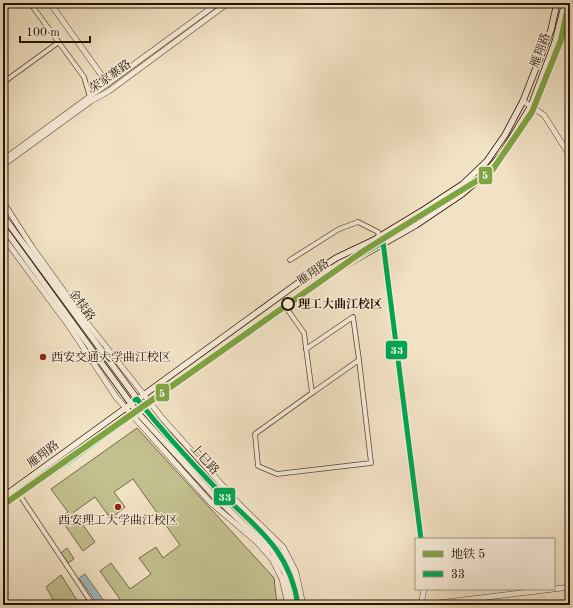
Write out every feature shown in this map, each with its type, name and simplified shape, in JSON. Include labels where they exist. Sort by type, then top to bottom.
[{"type":"main road","name":"雁翔路","points":[[3,497],[143,394],[314,272],[336,258],[379,237],[425,209],[469,178],[498,145],[515,118],[551,30],[557,3]]},
{"type":"main road","name":"雁翔路","points":[[3,506],[338,268],[416,225],[452,201],[484,175],[502,154],[531,106],[555,42],[565,3]]},
{"type":"main road","name":"金犊路","points":[[3,216],[143,407]]},
{"type":"main road","name":"金犊路","points":[[3,227],[128,406]]},
{"type":"main road","name":"上巳路","points":[[128,406],[213,495],[273,552],[285,573],[293,605]]},
{"type":"main road","name":"上巳路","points":[[143,407],[224,496],[274,545],[292,574],[298,605]]},
{"type":"street","points":[[30,3],[84,78],[90,97]]},
{"type":"street","points":[[50,3],[107,83]]},
{"type":"street","name":"荣家寨路","points":[[3,160],[218,3]]},
{"type":"street","name":"荣家寨路","points":[[3,165],[92,101],[109,91],[228,3]]},
{"type":"street","points":[[3,83],[59,42]]},
{"type":"street","points":[[3,72],[8,79]]},
{"type":"street","points":[[523,101],[544,115],[570,156]]},
{"type":"street","points":[[3,202],[32,247],[81,315],[143,394],[240,505],[283,546],[296,572],[304,605]]},
{"type":"street","points":[[290,260],[339,229],[358,222],[378,232],[379,237],[383,242],[421,538]]},
{"type":"street","points":[[3,237],[69,326],[97,370],[128,406]]},
{"type":"street","points":[[285,306],[304,334],[312,392]]},
{"type":"street","points":[[306,350],[353,317],[359,360],[371,463],[276,474],[258,466],[255,434],[359,360]]},
{"type":"street","points":[[134,414],[210,502],[235,522],[265,551],[282,579],[288,605]]},
{"type":"street","points":[[14,488],[93,605]]},
{"type":"street","points":[[555,589],[570,587]]},
{"type":"street","points":[[424,590],[422,605],[545,590]]},
{"type":"shaded area","points":[[137,428],[274,578],[277,605],[124,605],[100,571],[111,563],[130,589],[151,574],[139,558],[156,547],[163,558],[180,545],[133,479],[114,492],[125,507],[111,519],[95,497],[74,512],[95,542],[83,551],[60,518],[68,512],[51,489]]},
{"type":"shaded area","points":[[67,548],[74,559],[68,563],[61,553]]},
{"type":"shaded area","points":[[61,575],[80,605],[56,605],[46,587]]},
{"type":"water","points":[[85,574],[107,605],[98,605],[79,578]]},
{"type":"metro line","name":"5","points":[[3,505],[365,250],[491,172],[532,112],[561,40],[569,3]]},
{"type":"transit line","name":"33","points":[[3,506],[74,458],[328,275],[383,242],[421,538]]},
{"type":"transit line","name":"33","points":[[135,400],[137,399],[174,443],[214,486],[267,538],[287,567],[298,605]]},
{"type":"place","name":"理工大曲江校区","points":[[288,304]]},
{"type":"place","name":"西安交通大学曲江校区","points":[[43,357]]},
{"type":"place","name":"西安理工大学曲江校区","points":[[118,507]]}]
